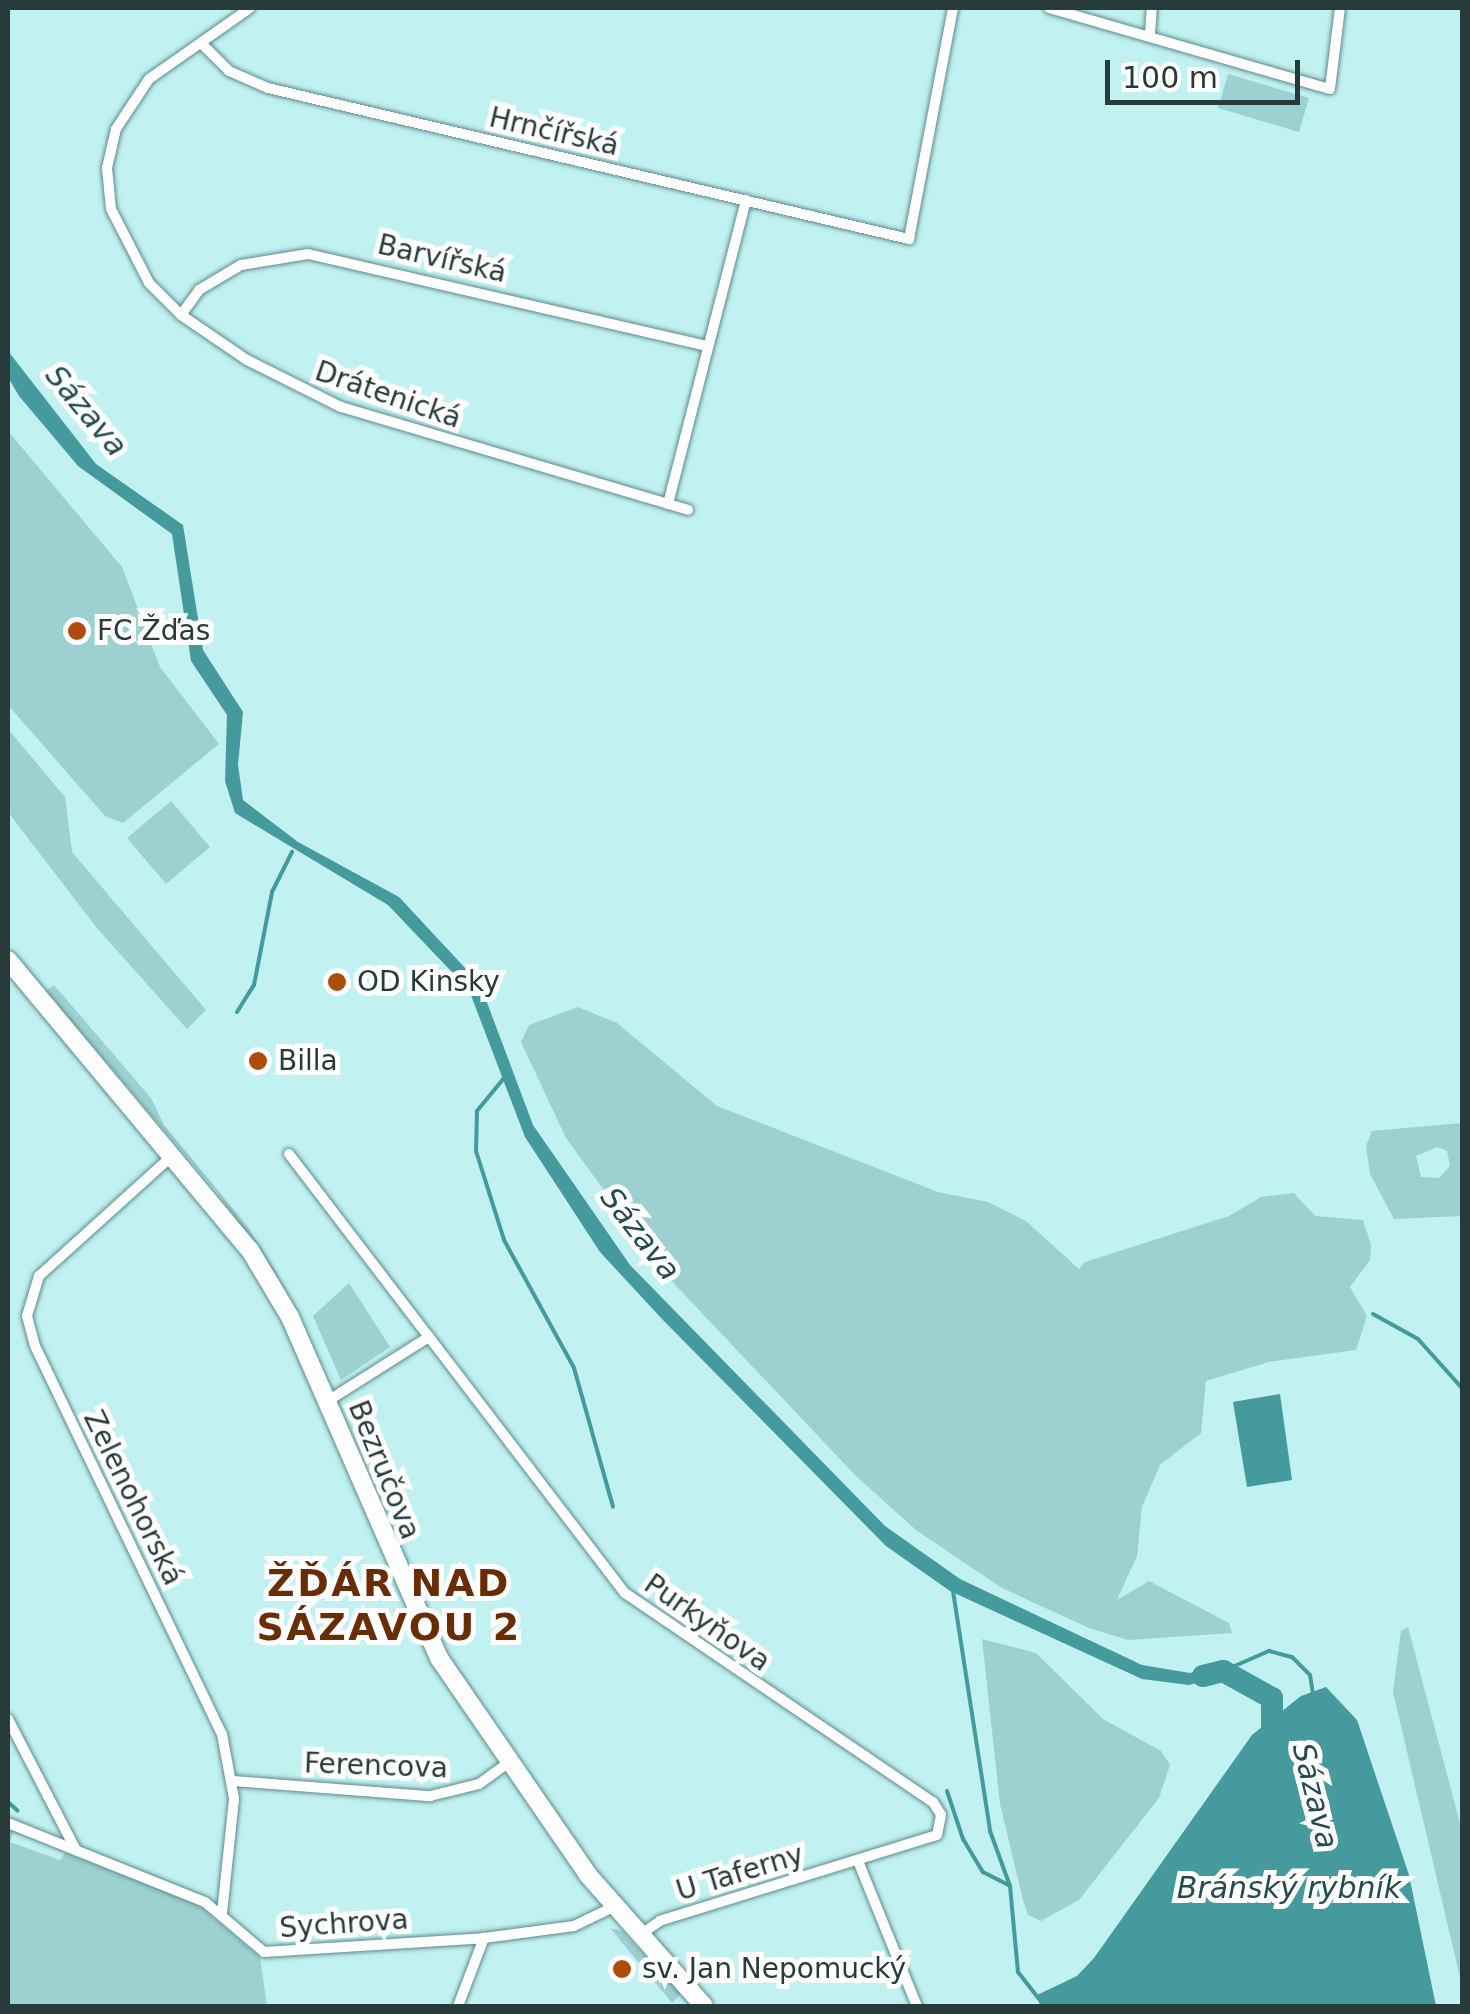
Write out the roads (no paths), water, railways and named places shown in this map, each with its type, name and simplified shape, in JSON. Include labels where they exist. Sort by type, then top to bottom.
[{"type":"main road","name":"Bezručova","points":[[8,960],[173,1155],[272,1284],[426,1634],[509,1762],[613,1907],[704,2006]]},
{"type":"street","name":"Drátenická","points":[[250,8],[161,69],[133,98],[116,129],[107,168],[110,210],[124,244],[182,315],[247,360],[341,407],[688,510]]},
{"type":"street","name":"Hrnčířská","points":[[201,43],[250,82],[909,238],[953,8]]},
{"type":"street","points":[[1049,8],[1330,89],[1340,8]]},
{"type":"street","points":[[1150,34],[1152,8]]},
{"type":"street","points":[[668,504],[746,200]]},
{"type":"street","name":"Barvířská","points":[[182,315],[199,290],[241,266],[308,254],[708,346]]},
{"type":"street","name":"Purkyňova","points":[[289,1154],[624,1593],[933,1802]]},
{"type":"street","name":"Zelenohorská","points":[[173,1155],[39,1276],[28,1316],[34,1346],[217,1721],[233,1781],[222,1914]]},
{"type":"street","points":[[326,1402],[429,1337]]},
{"type":"street","points":[[8,1719],[76,1851]]},
{"type":"street","name":"Ferencova","points":[[233,1781],[430,1796],[479,1784],[509,1762]]},
{"type":"street","name":"U Taferny","points":[[640,1935],[660,1921],[936,1834],[942,1822],[933,1802]]},
{"type":"street","points":[[8,1823],[222,1914]]},
{"type":"street","points":[[858,1861],[917,2006]]},
{"type":"street","name":"Sychrova","points":[[222,1914],[235,1933],[264,1952],[484,1938],[574,1926],[613,1907]]},
{"type":"street","points":[[458,2006],[484,1938]]},
{"type":"water","points":[[8,351],[96,464],[183,525],[203,650],[243,712],[238,765],[243,800],[298,842],[399,897],[480,984],[533,1125],[630,1265],[885,1526],[960,1579],[1142,1665],[1190,1673],[1221,1664],[1236,1671],[1189,1685],[1142,1679],[950,1591],[886,1546],[662,1319],[600,1252],[525,1137],[469,990],[388,905],[235,813],[225,781],[227,715],[191,661],[172,534],[78,466],[19,396],[8,377]]},
{"type":"water","points":[[1280,1394],[1292,1480],[1247,1487],[1233,1402]]},
{"type":"water","name":"Bránský rybník","points":[[1326,1687],[1357,1720],[1409,1875],[1436,2006],[1041,2006],[1035,1996],[1077,1976],[1094,1958],[1252,1735],[1301,1696]]},
{"type":"waterway","points":[[237,1012],[254,985],[272,892],[292,852]]},
{"type":"waterway","points":[[504,1078],[477,1111],[476,1151],[504,1240],[574,1368],[613,1507]]},
{"type":"waterway","points":[[1373,1314],[1418,1339],[1462,1388]]},
{"type":"waterway","points":[[953,1591],[990,1831],[1010,1886],[1018,1972],[1038,1998]]},
{"type":"waterway","points":[[1230,1668],[1269,1651],[1292,1657],[1310,1675],[1313,1693]]},
{"type":"waterway","name":"Sázava","points":[[1203,1676],[1223,1671],[1272,1698],[1272,1748]]},
{"type":"waterway","points":[[947,1791],[963,1839],[983,1872],[1010,1886]]},
{"type":"waterway","points":[[8,1802],[18,1811]]},
{"type":"place","name":"FC Žďas","points":[[77,631]]},
{"type":"place","name":"OD Kinsky","points":[[337,982]]},
{"type":"place","name":"Billa","points":[[258,1061]]},
{"type":"place","name":"sv. Jan Nepomucký","points":[[622,1969]]},
{"type":"district","name":"ŽĎÁR NAD SÁZAVOU 2","points":[[389,1606]]}]
